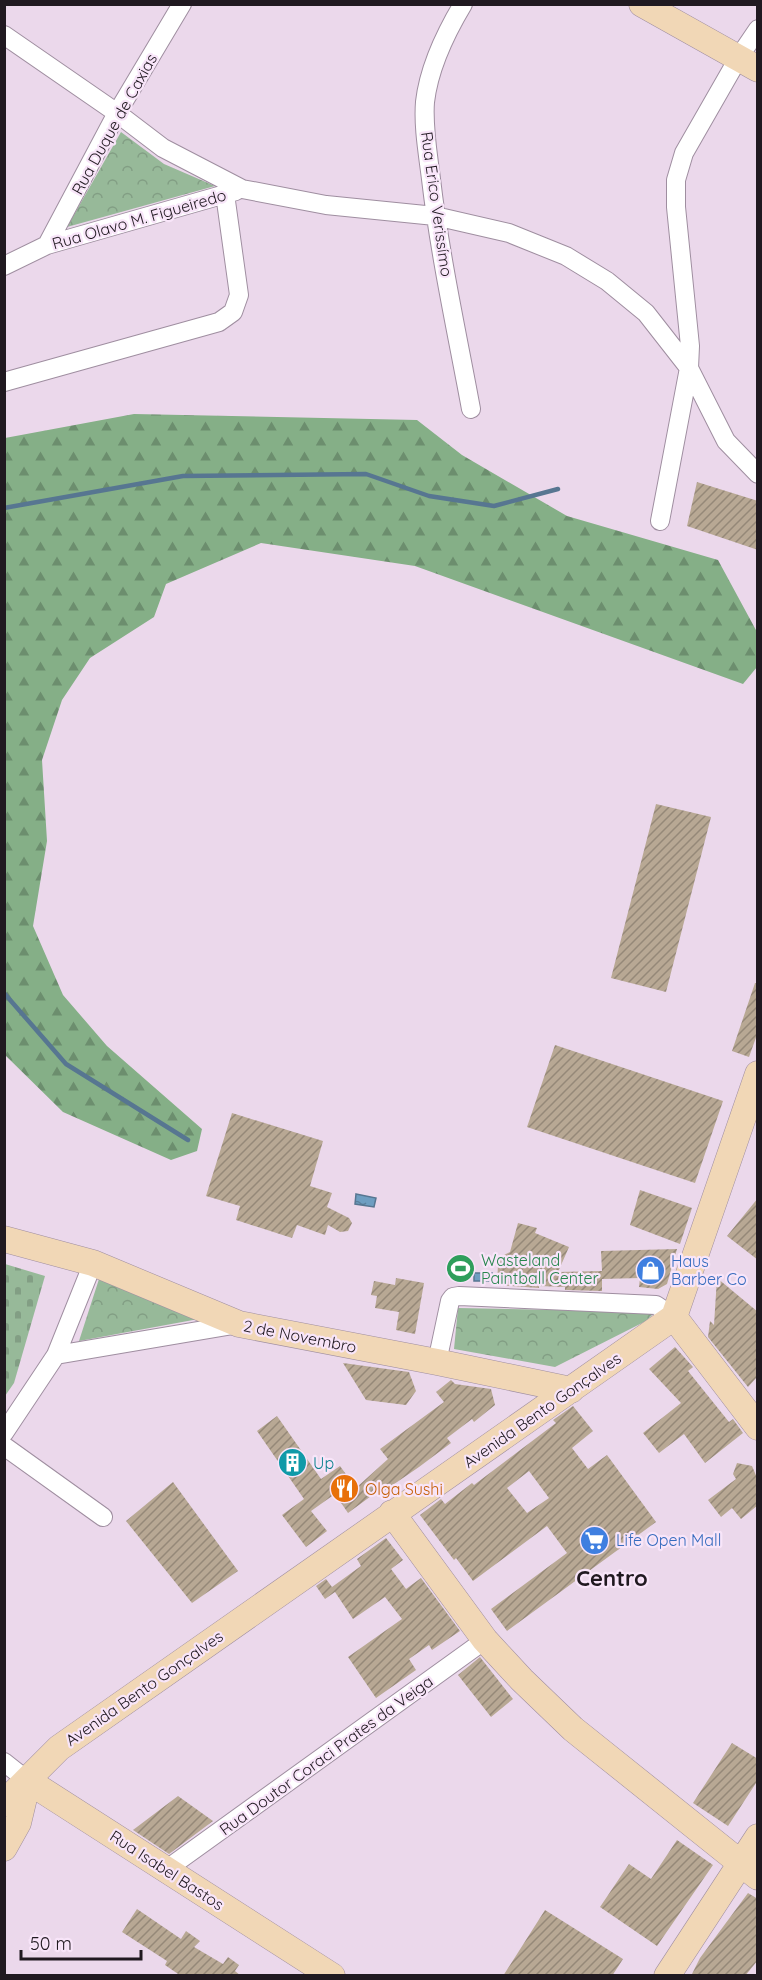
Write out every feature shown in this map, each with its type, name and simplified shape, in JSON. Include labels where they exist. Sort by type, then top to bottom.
[{"type":"street","name":"Rua Duque de Caxias","points":[[47,245],[117,114],[182,4]]},
{"type":"street","name":"Rua Erico Verissímo","points":[[463,4],[442,41],[431,74],[425,103],[435,216],[471,409]]},
{"type":"street","points":[[642,4],[748,63]]},
{"type":"street","points":[[660,521],[689,368],[690,346],[676,207],[676,180],[684,153],[748,63],[758,29]]},
{"type":"street","points":[[4,35],[163,148],[234,191],[326,205],[435,216],[509,233],[566,256],[607,281],[646,313],[689,368],[726,441],[758,474]]},
{"type":"street","points":[[4,382],[219,322],[232,312],[238,295],[234,191]]},
{"type":"street","name":"Rua Olavo M. Figueiredo","points":[[4,266],[47,245],[234,191]]},
{"type":"street","points":[[680,415],[689,402],[702,394]]},
{"type":"street","points":[[674,1317],[758,1074]]},
{"type":"street","name":"2 de Novembro","points":[[4,1239],[93,1263],[238,1324],[571,1390]]},
{"type":"street","points":[[4,1433],[56,1355],[93,1263]]},
{"type":"street","points":[[437,1362],[450,1301],[459,1296],[656,1305],[674,1317],[756,1420]]},
{"type":"street","name":"Avenida Bento Gonçalves","points":[[4,1803],[58,1748],[674,1317]]},
{"type":"street","points":[[56,1355],[238,1324]]},
{"type":"street","points":[[4,1446],[103,1516]]},
{"type":"street","points":[[392,1513],[485,1641],[522,1680],[573,1729],[749,1870]]},
{"type":"street","name":"Rua Doutor Coraci Prates da Veiga","points":[[167,1869],[485,1641]]},
{"type":"street","name":"Rua Isabel Bastos","points":[[4,1762],[28,1781],[332,1976]]},
{"type":"street","name":"Avenida Bento Gonçalves","points":[[4,1848],[18,1823],[28,1781]]},
{"type":"street","points":[[667,1976],[749,1870],[758,1837]]},
{"type":"green space","points":[[121,132],[164,164],[215,186],[67,227]]},
{"type":"green space","points":[[134,414],[417,420],[462,455],[567,516],[718,560],[757,632],[757,667],[743,684],[415,566],[261,543],[166,584],[154,617],[90,658],[62,700],[42,760],[47,841],[33,926],[63,995],[107,1046],[202,1129],[197,1151],[171,1160],[63,1112],[5,1055],[5,438]]},
{"type":"green space","points":[[5,1264],[45,1276],[14,1383],[5,1396]]},
{"type":"green space","points":[[99,1279],[204,1318],[79,1341]]},
{"type":"green space","points":[[458,1308],[655,1312],[646,1321],[555,1367],[454,1349]]},
{"type":"water","points":[[356,1194],[376,1198],[374,1207],[355,1204]]},
{"type":"water","points":[[474,1273],[492,1273],[492,1281],[474,1281]]},
{"type":"building","points":[[697,482],[758,501],[758,550],[687,526]]},
{"type":"building","points":[[656,804],[711,817],[666,992],[611,978]]},
{"type":"building","points":[[755,983],[758,983],[758,1032],[749,1057],[732,1051]]},
{"type":"building","points":[[555,1045],[723,1101],[695,1183],[527,1127]]},
{"type":"building","points":[[232,1113],[323,1141],[310,1186],[332,1193],[327,1207],[349,1218],[352,1223],[348,1231],[340,1232],[328,1225],[325,1235],[297,1225],[292,1238],[236,1220],[240,1206],[206,1196]]},
{"type":"building","points":[[640,1190],[692,1208],[680,1244],[630,1225]]},
{"type":"building","points":[[758,1198],[758,1260],[727,1236]]},
{"type":"building","points":[[518,1223],[537,1228],[535,1233],[569,1247],[558,1272],[602,1271],[601,1251],[677,1249],[667,1284],[658,1289],[639,1287],[640,1278],[602,1279],[602,1291],[565,1290],[565,1287],[497,1285],[498,1265],[502,1256],[510,1252]]},
{"type":"building","points":[[396,1278],[424,1283],[415,1334],[396,1330],[399,1312],[375,1308],[377,1296],[371,1295],[374,1281],[395,1285]]},
{"type":"building","points":[[717,1278],[758,1312],[758,1376],[748,1387],[708,1337],[710,1321],[714,1325]]},
{"type":"building","points":[[675,1347],[693,1367],[688,1371],[729,1422],[733,1419],[743,1433],[705,1463],[684,1434],[659,1453],[643,1433],[681,1403],[649,1369]]},
{"type":"building","points":[[343,1363],[409,1372],[416,1391],[406,1405],[366,1400]]},
{"type":"building","points":[[451,1380],[455,1384],[491,1389],[495,1405],[474,1422],[472,1419],[447,1438],[451,1443],[419,1467],[384,1491],[382,1488],[348,1513],[335,1494],[311,1511],[327,1531],[306,1547],[282,1515],[304,1499],[257,1431],[277,1416],[321,1479],[340,1466],[356,1488],[388,1459],[380,1449],[444,1402],[436,1392]]},
{"type":"building","points":[[573,1406],[593,1431],[572,1448],[588,1469],[607,1455],[656,1522],[507,1631],[491,1609],[567,1553],[547,1526],[473,1581],[420,1515],[441,1499],[445,1504],[472,1483],[474,1485],[556,1423],[553,1420]],"holes":[[[529,1471],[549,1498],[527,1513],[507,1488]]]},
{"type":"building","points":[[737,1463],[752,1466],[758,1480],[758,1505],[741,1519],[732,1508],[721,1517],[708,1500],[736,1479],[733,1474]]},
{"type":"building","points":[[173,1482],[238,1571],[192,1603],[126,1521]]},
{"type":"building","points":[[386,1538],[403,1560],[391,1569],[406,1589],[421,1578],[460,1631],[432,1650],[429,1645],[409,1659],[416,1670],[376,1698],[348,1657],[402,1619],[385,1597],[353,1619],[335,1592],[325,1599],[316,1586],[326,1579],[332,1587],[361,1566],[357,1559]]},
{"type":"building","points":[[480,1657],[513,1699],[491,1717],[458,1675]]},
{"type":"building","points":[[732,1743],[758,1759],[758,1780],[728,1826],[693,1803]]},
{"type":"building","points":[[178,1796],[213,1821],[169,1854],[133,1830]]},
{"type":"building","points":[[677,1840],[713,1865],[657,1946],[600,1907],[629,1864],[651,1879]]},
{"type":"building","points":[[748,1893],[758,1899],[758,1960],[745,1976],[691,1976],[700,1958]]},
{"type":"building","points":[[137,1909],[181,1939],[186,1931],[200,1941],[194,1947],[223,1964],[228,1957],[239,1965],[235,1971],[241,1976],[181,1976],[165,1965],[167,1961],[122,1932]]},
{"type":"building","points":[[545,1910],[623,1959],[612,1976],[503,1976]]},
{"type":"waterway","points":[[4,508],[183,476],[366,474],[429,496],[494,506],[558,489]]},
{"type":"waterway","points":[[4,993],[66,1064],[188,1140]]},
{"type":"place","name":"Wasteland Paintball Center","points":[[460,1269]]},
{"type":"place","name":"Haus Barber Co","points":[[650,1270]]},
{"type":"place","name":"Up","points":[[292,1463]]},
{"type":"place","name":"Olga Sushi","points":[[344,1489]]},
{"type":"place","name":"Life Open Mall","points":[[595,1540]]},
{"type":"district","name":"Centro","points":[[612,1578]]}]
